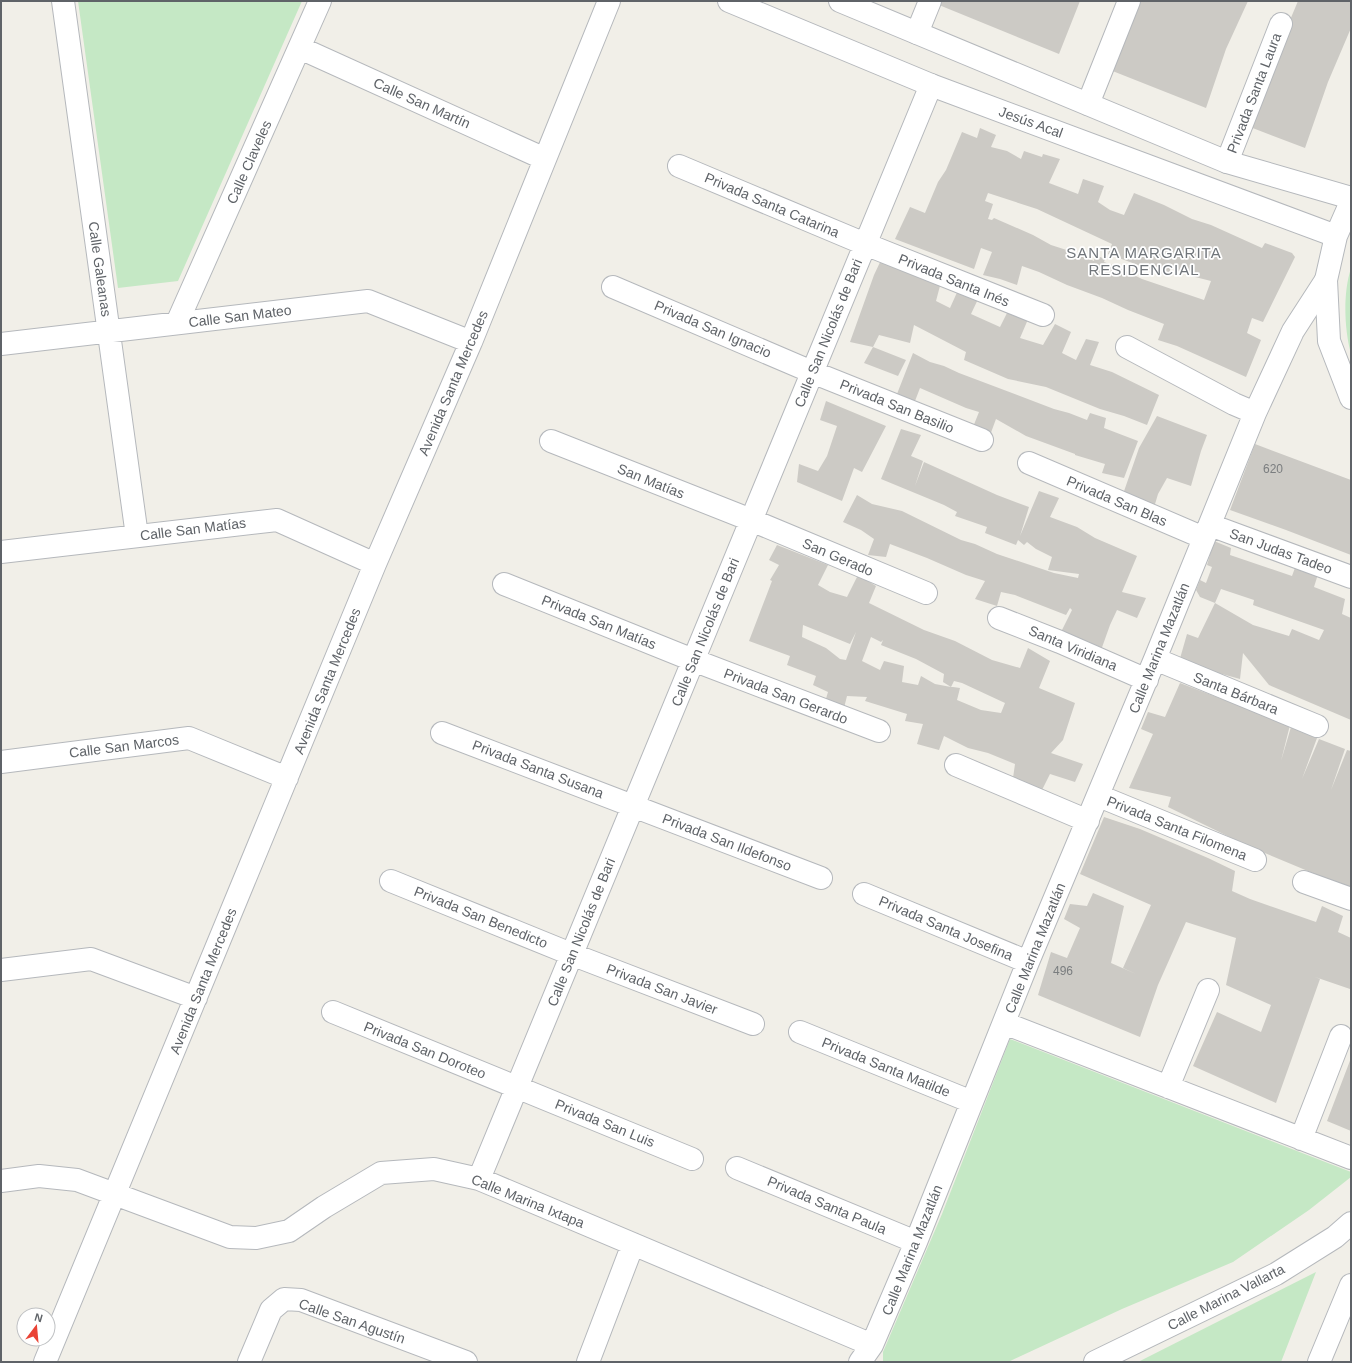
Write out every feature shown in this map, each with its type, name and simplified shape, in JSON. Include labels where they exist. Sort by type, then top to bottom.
[{"type":"street","name":"Calle Galeanas","points":[[63,1],[137,536]]},
{"type":"street","name":"Calle Claveles","points":[[177,323],[320,1]]},
{"type":"street","name":"Avenida Santa Mercedes","points":[[45,1362],[376,564],[471,342],[609,1]]},
{"type":"street","name":"Jesús Acal","points":[[729,1],[931,85],[1336,236]]},
{"type":"street","points":[[840,1],[1227,162],[1351,198]]},
{"type":"street","points":[[917,33],[930,1]]},
{"type":"street","points":[[1088,104],[1129,1]]},
{"type":"street","name":"Privada Santa Laura","points":[[1227,162],[1281,24]]},
{"type":"street","name":"Calle San Martín","points":[[300,48],[545,159]]},
{"type":"street","name":"Calle San Nicolás de Bari","points":[[479,1179],[931,85]]},
{"type":"street","name":"Privada Santa Catarina","points":[[679,166],[865,244]]},
{"type":"street","points":[[1351,202],[1336,236],[1326,280],[1329,341],[1351,398]]},
{"type":"street","name":"Privada Santa Inés","points":[[865,244],[1044,315]]},
{"type":"street","name":"Calle Marina Mazatlán","points":[[866,1354],[916,1242],[1028,962],[1147,680],[1255,413],[1293,331],[1326,280]]},
{"type":"street","name":"Privada San Ignacio","points":[[614,287],[812,372]]},
{"type":"street","name":"Calle San Mateo","points":[[1,344],[368,300],[471,342]]},
{"type":"street","points":[[1127,347],[1234,404],[1255,413]]},
{"type":"street","name":"Privada San Basilio","points":[[812,372],[982,440]]},
{"type":"street","name":"San Matías","points":[[551,442],[751,520]]},
{"type":"street","name":"Privada San Blas","points":[[1029,463],[1207,532]]},
{"type":"street","name":"Calle San Matías","points":[[1,552],[277,520],[376,564]]},
{"type":"street","name":"San Gerado","points":[[751,520],[926,593]]},
{"type":"street","name":"San Judas Tadeo","points":[[1207,532],[1351,577]]},
{"type":"street","name":"Privada San Matías","points":[[504,584],[693,660]]},
{"type":"street","name":"Santa Viridiana","points":[[999,618],[1060,642],[1147,680]]},
{"type":"street","name":"Santa Bárbara","points":[[1155,659],[1317,726]]},
{"type":"street","name":"Privada San Gerardo","points":[[693,660],[879,731]]},
{"type":"street","name":"Privada Santa Susana","points":[[442,733],[633,806]]},
{"type":"street","name":"Calle San Marcos","points":[[1,762],[189,738],[287,778]]},
{"type":"street","points":[[956,765],[1088,820]]},
{"type":"street","name":"Privada Santa Filomena","points":[[1099,796],[1256,860]]},
{"type":"street","name":"Privada San Ildefonso","points":[[633,806],[821,878]]},
{"type":"street","name":"Privada San Benedicto","points":[[391,881],[572,954]]},
{"type":"street","points":[[1304,882],[1351,899]]},
{"type":"street","name":"Privada Santa Josefina","points":[[864,894],[1028,962]]},
{"type":"street","name":"Privada San Javier","points":[[572,954],[752,1024]]},
{"type":"street","points":[[1,970],[91,959],[196,998]]},
{"type":"street","points":[[1168,1087],[1208,990]]},
{"type":"street","name":"Privada San Doroteo","points":[[333,1012],[517,1088]]},
{"type":"street","name":"Calle Marina Mazatlán","points":[[1004,1023],[1351,1158]]},
{"type":"street","name":"Privada Santa Matilde","points":[[800,1032],[972,1102]]},
{"type":"street","points":[[1301,1139],[1341,1036]]},
{"type":"street","name":"Privada San Luis","points":[[517,1088],[692,1159]]},
{"type":"street","name":"Privada Santa Paula","points":[[738,1168],[916,1242]]},
{"type":"street","name":"Calle Marina Ixtapa","points":[[1,1181],[39,1176],[76,1180],[230,1237],[256,1238],[289,1231],[324,1207],[381,1173],[434,1169],[479,1179],[633,1244],[866,1354]]},
{"type":"street","name":"Calle Marina Vallarta","points":[[1095,1362],[1276,1274],[1335,1237],[1351,1223]]},
{"type":"street","points":[[588,1362],[633,1244]]},
{"type":"street","points":[[1319,1362],[1351,1285]]},
{"type":"street","name":"Calle San Agustín","points":[[249,1362],[271,1310],[284,1300],[301,1300],[466,1362]]},
{"type":"green space","points":[[78,1],[302,1],[178,281],[118,288]]},
{"type":"green space","points":[[1351,268],[1351,354],[1345,311],[1348,278]]},
{"type":"green space","points":[[1010,1039],[1351,1172],[1351,1177],[1309,1210],[1233,1262],[1122,1309],[1008,1362],[883,1362],[883,1352],[942,1214]]},
{"type":"green space","points":[[1316,1272],[1281,1362],[1138,1362]]},
{"type":"building","points":[[941,1],[1080,1],[1059,54],[939,5]]},
{"type":"building","points":[[1135,1],[1248,1],[1226,49],[1206,108],[1110,70]]},
{"type":"building","points":[[1298,1],[1351,1],[1351,28],[1328,82],[1305,148],[1250,127],[1272,63]]},
{"type":"building","points":[[980,128],[996,135],[991,147],[1007,151],[1021,159],[1024,151],[1042,157],[1043,154],[1060,159],[1049,183],[1078,194],[1083,179],[1104,186],[1098,202],[1110,210],[1124,215],[1134,193],[1262,248],[1265,243],[1292,253],[1295,257],[1263,322],[1252,318],[1247,333],[1261,340],[1246,377],[1177,346],[1158,340],[1164,324],[1067,285],[1039,272],[1022,266],[1017,285],[983,275],[992,252],[981,248],[974,269],[895,239],[910,207],[925,213],[938,182],[946,170],[962,132],[977,138]],"holes":[[[988,193],[1037,209],[1112,244],[1108,254],[1168,276],[1171,268],[1191,276],[1211,281],[1204,300],[1142,279],[1104,262],[1105,259],[1095,255],[1094,261],[1079,254],[1051,245],[1033,235],[994,218],[992,220],[988,219],[993,204],[985,201]]]},
{"type":"building","points":[[882,258],[941,282],[936,301],[950,308],[959,288],[980,295],[971,314],[1000,327],[1009,309],[1029,317],[1020,338],[1043,345],[1055,324],[1071,332],[1062,353],[1076,360],[1086,339],[1099,342],[1090,365],[1112,372],[1159,395],[1147,425],[1100,409],[1046,387],[1008,379],[964,360],[966,352],[914,325],[910,343],[879,335],[873,347],[850,342],[874,275]]},
{"type":"building","points":[[873,347],[906,360],[898,376],[864,363]]},
{"type":"building","points":[[913,353],[930,362],[944,366],[1054,409],[1087,420],[1090,413],[1106,418],[1104,428],[1138,441],[1124,478],[1102,473],[1105,464],[1075,455],[1026,436],[996,419],[989,438],[971,432],[979,412],[920,388],[915,401],[897,394]]},
{"type":"building","points":[[826,401],[886,426],[862,472],[854,468],[842,501],[797,482],[799,464],[818,471],[827,456],[837,426],[820,420]]},
{"type":"building","points":[[1157,416],[1207,435],[1191,486],[1167,478],[1158,494],[1153,511],[1122,497],[1139,448]]},
{"type":"building","points":[[901,429],[921,435],[911,456],[923,461],[915,486],[924,462],[997,495],[1029,507],[1020,536],[1039,491],[1059,498],[1050,517],[1077,527],[1095,538],[1137,556],[1122,592],[1146,598],[1137,618],[1117,610],[1100,653],[1059,636],[1072,610],[1070,608],[1066,615],[1015,595],[1001,592],[997,606],[975,599],[985,581],[966,575],[927,558],[890,544],[886,557],[868,555],[874,539],[861,530],[843,522],[857,495],[872,504],[902,511],[961,540],[975,544],[997,554],[1054,573],[1078,578],[1079,574],[1048,570],[1052,557],[1036,549],[1027,542],[1024,545],[1018,540],[1016,545],[985,533],[987,527],[955,516],[957,512],[944,505],[881,479]]},
{"type":"building","points":[[1255,444],[1351,480],[1351,555],[1230,510]]},
{"type":"building","points":[[1214,541],[1231,548],[1230,555],[1292,576],[1296,565],[1319,571],[1314,587],[1345,599],[1342,614],[1351,618],[1351,720],[1269,685],[1243,653],[1240,679],[1179,662],[1187,634],[1198,638],[1215,603],[1200,597],[1196,590],[1200,580],[1206,583],[1212,567],[1207,565]],"holes":[[[1221,589],[1254,600],[1253,605],[1324,630],[1319,640],[1292,629],[1289,636],[1253,625],[1215,603]]]},
{"type":"building","points":[[777,545],[828,565],[818,585],[830,592],[847,597],[858,575],[876,586],[869,603],[924,630],[955,641],[992,660],[1020,668],[1028,648],[1050,661],[1039,688],[1075,703],[1063,740],[1051,753],[1083,764],[1075,782],[1050,774],[1042,790],[1013,778],[1015,764],[988,753],[968,748],[944,736],[939,750],[917,744],[923,724],[905,721],[907,714],[865,701],[867,697],[847,696],[844,708],[825,702],[828,692],[813,685],[816,676],[787,665],[790,656],[749,641],[772,581],[770,580],[779,565],[769,560]],"holes":[[[803,625],[850,644],[856,632],[846,660],[840,659],[826,648],[802,637]],[[871,637],[881,642],[883,640],[881,645],[916,659],[944,674],[943,682],[951,687],[935,684],[921,676],[918,685],[902,682],[904,666],[884,661],[880,670],[862,661]],[[954,681],[962,683],[1005,703],[1001,713],[981,710],[957,700],[960,688],[951,687]]]},
{"type":"building","points":[[1180,683],[1290,725],[1281,761],[1291,727],[1317,738],[1302,779],[1319,739],[1345,749],[1331,790],[1347,750],[1351,751],[1351,889],[1248,846],[1168,807],[1171,797],[1129,788],[1153,734],[1141,729],[1148,712],[1165,717]]},
{"type":"building","points":[[1104,817],[1140,829],[1235,871],[1232,891],[1250,899],[1316,922],[1322,906],[1343,916],[1338,932],[1351,938],[1350,989],[1315,977],[1320,979],[1276,1103],[1193,1066],[1217,1012],[1261,1032],[1271,1005],[1226,985],[1236,938],[1186,922],[1158,985],[1140,1037],[1038,995],[1051,952],[1067,958],[1080,928],[1064,919],[1070,904],[1087,906],[1093,893],[1124,906],[1111,963],[1136,974],[1123,968],[1151,905],[1080,874]]},
{"type":"building","points":[[1351,1058],[1351,1131],[1327,1121]]},
{"type":"district","name":"SANTA MARGARITA RESIDENCIAL","points":[[1144,260]]}]
